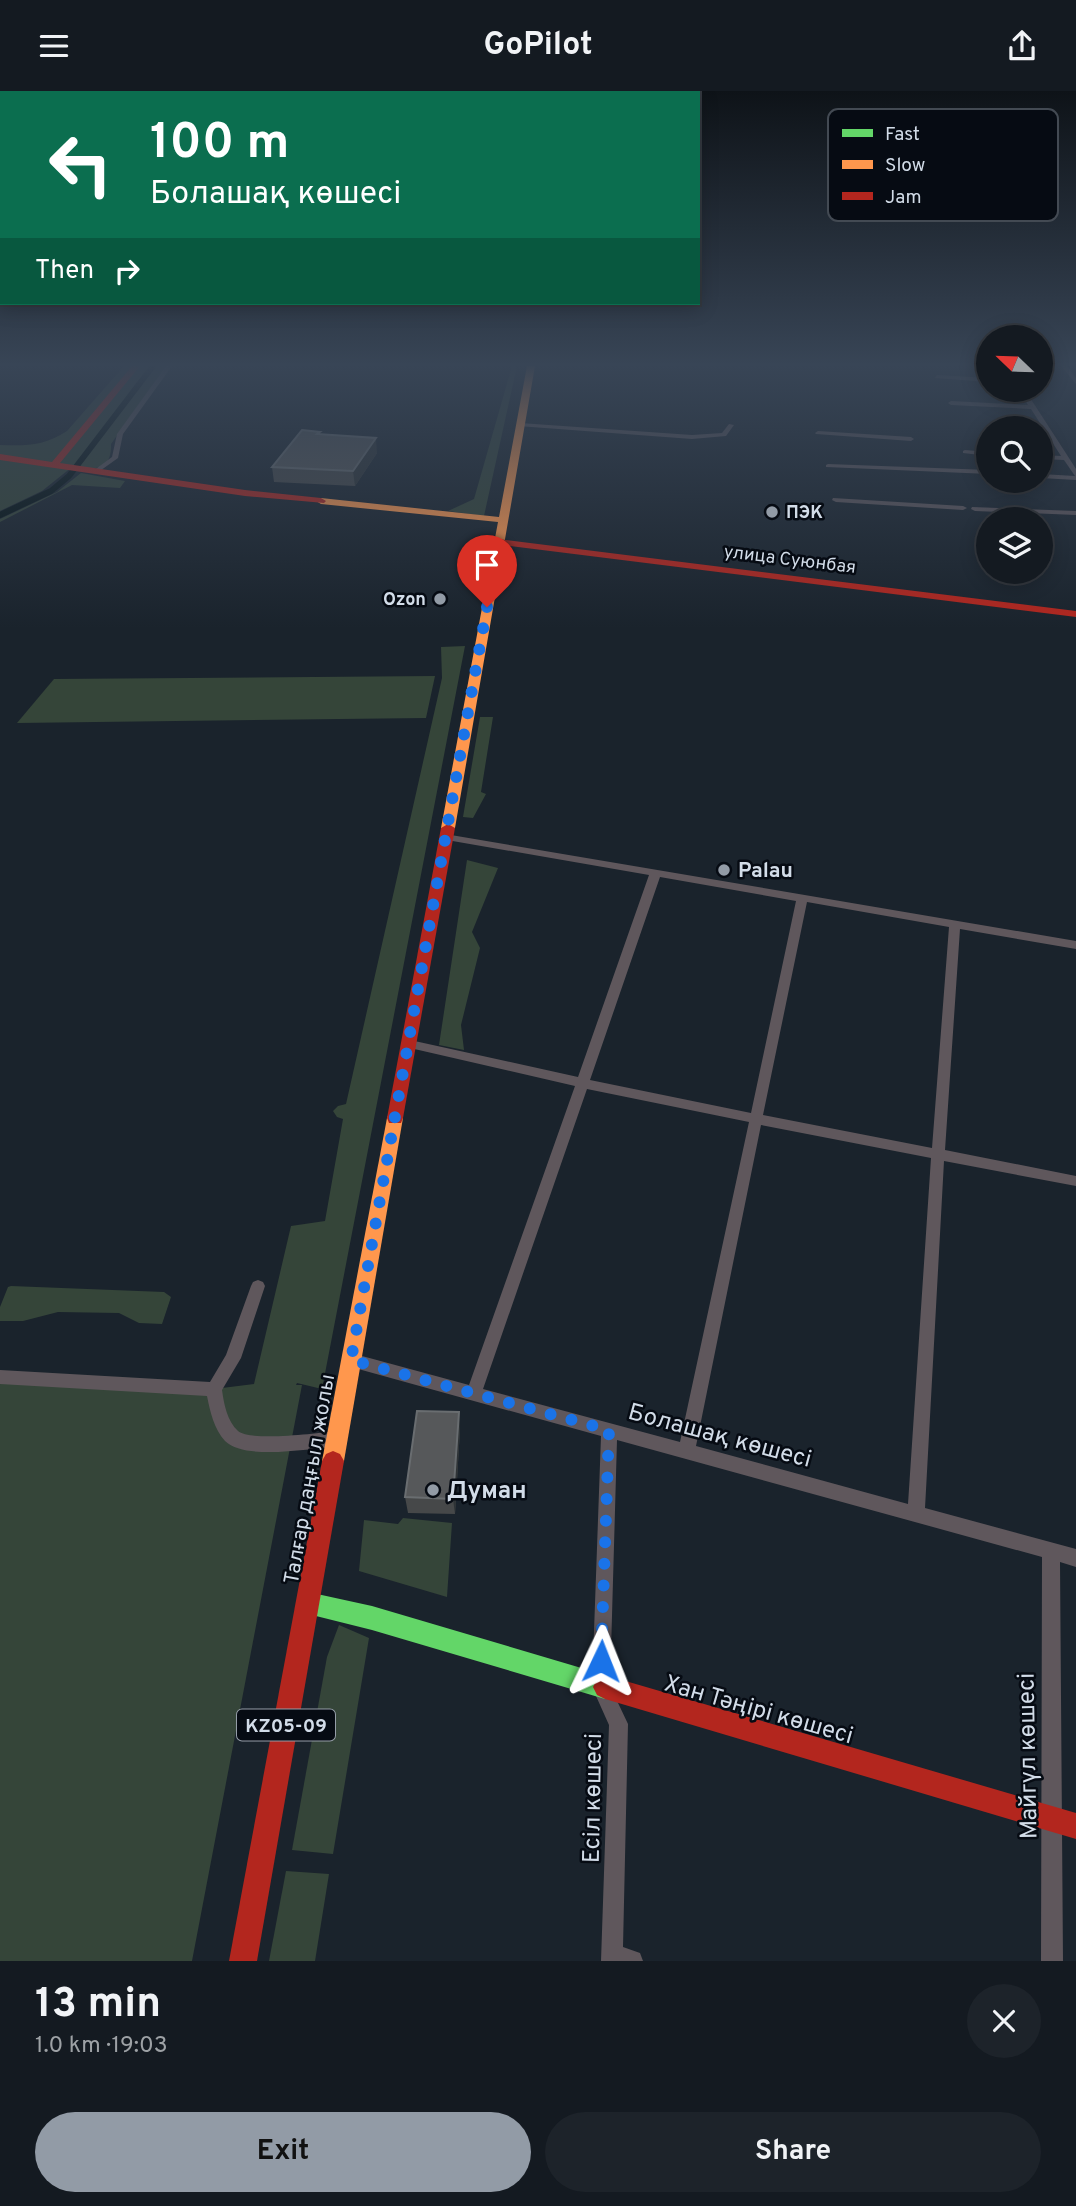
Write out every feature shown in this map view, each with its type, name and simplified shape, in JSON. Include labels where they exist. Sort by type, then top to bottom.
[{"type":"street","points":[[74,469],[83,453]]},
{"type":"street","points":[[74,469],[115,458],[116,453]]},
{"type":"street","name":"Талғар даңғыл жолы","points":[[243,1961],[515,453]]},
{"type":"street","points":[[1053,476],[1076,476],[1063,453]]},
{"type":"street","points":[[0,457],[258,495],[503,520]]},
{"type":"street","points":[[1053,457],[1066,458]]},
{"type":"street","points":[[828,466],[976,472]]},
{"type":"street","points":[[836,500],[963,508]]},
{"type":"street","points":[[975,509],[1076,513]]},
{"type":"street","name":"улица Суюнбая","points":[[498,542],[1076,614]]},
{"type":"street","points":[[445,837],[1076,945]]},
{"type":"street","points":[[474,1393],[655,875]]},
{"type":"street","points":[[687,1450],[802,899]]},
{"type":"street","points":[[916,1514],[930,1320],[944,1039],[955,925]]},
{"type":"street","points":[[410,1044],[582,1083],[937,1156],[1076,1181]]},
{"type":"street","points":[[258,1286],[233,1358],[214,1389],[215,1405],[222,1420],[229,1433],[239,1441],[259,1443],[337,1439]]},
{"type":"street","name":"Болашақ көшесі","points":[[351,1360],[1076,1558]]},
{"type":"street","points":[[0,1377],[214,1389]]},
{"type":"street","name":"Есіл көшесі","points":[[609,1430],[601,1687],[619,1724],[612,1957]]},
{"type":"street","name":"Майгүл көшесі","points":[[1051,1551],[1052,1961]]},
{"type":"street","name":"Хан Тәңірі көшесі","points":[[308,1603],[354,1612],[1076,1826]]},
{"type":"street","points":[[612,1957],[632,1961]]},
{"type":"green space","points":[[0,453],[110,453],[108,460],[100,467],[72,467],[42,491],[0,511]]},
{"type":"green space","points":[[487,453],[498,453],[484,516],[448,511],[474,499]]},
{"type":"green space","points":[[81,473],[125,481],[120,488],[72,485],[0,522],[0,519],[57,492]]},
{"type":"green space","points":[[465,646],[322,1389],[297,1383],[296,1385],[302,1385],[192,1961],[0,1961],[0,1378],[214,1389],[254,1384],[291,1226],[325,1221],[343,1119],[337,1117],[333,1111],[346,1104],[442,678],[441,647]]},
{"type":"green space","points":[[435,676],[426,718],[17,723],[54,679]]},
{"type":"green space","points":[[480,717],[493,717],[481,792],[486,794],[473,818],[463,817]]},
{"type":"green space","points":[[467,860],[498,868],[472,932],[480,948],[461,1025],[464,1050],[439,1045]]},
{"type":"green space","points":[[8,1287],[164,1292],[171,1297],[162,1324],[139,1323],[119,1313],[58,1312],[23,1321],[0,1321],[0,1307]]},
{"type":"green space","points":[[403,1518],[452,1523],[447,1597],[359,1571],[364,1520],[398,1524]]},
{"type":"green space","points":[[339,1625],[369,1638],[333,1854],[292,1850],[327,1657]]},
{"type":"green space","points":[[286,1871],[329,1874],[315,1961],[269,1961]]},
{"type":"building","points":[[283,453],[365,453],[353,471],[272,467]]},
{"type":"building","name":"Думан","points":[[417,1411],[459,1412],[453,1499],[405,1497]]},
{"type":"waterway","points":[[0,515],[51,491],[69,476],[86,453]]},
{"type":"traffic: fast","points":[[308,1603],[372,1618],[605,1687]]},
{"type":"traffic: slow","points":[[448,828],[515,453]]},
{"type":"traffic: slow","points":[[321,501],[503,520]]},
{"type":"traffic: slow","points":[[333,1461],[395,1118]]},
{"type":"traffic: jam","points":[[53,466],[64,453]]},
{"type":"traffic: jam","points":[[0,457],[245,493],[321,501]]},
{"type":"traffic: jam","points":[[498,542],[1076,614]]},
{"type":"traffic: jam","points":[[395,1118],[448,828]]},
{"type":"traffic: jam","points":[[243,1961],[333,1461]]},
{"type":"traffic: jam","points":[[605,1687],[1076,1826]]},
{"type":"place","name":"ПЭК","points":[[772,512]]},
{"type":"place","name":"Ozon","points":[[440,599]]},
{"type":"place","name":"Palau","points":[[724,870]]},
{"type":"place","name":"Думан","points":[[433,1490]]},
{"type":"route","points":[[487,607],[351,1360],[609,1430],[601,1661]]}]
